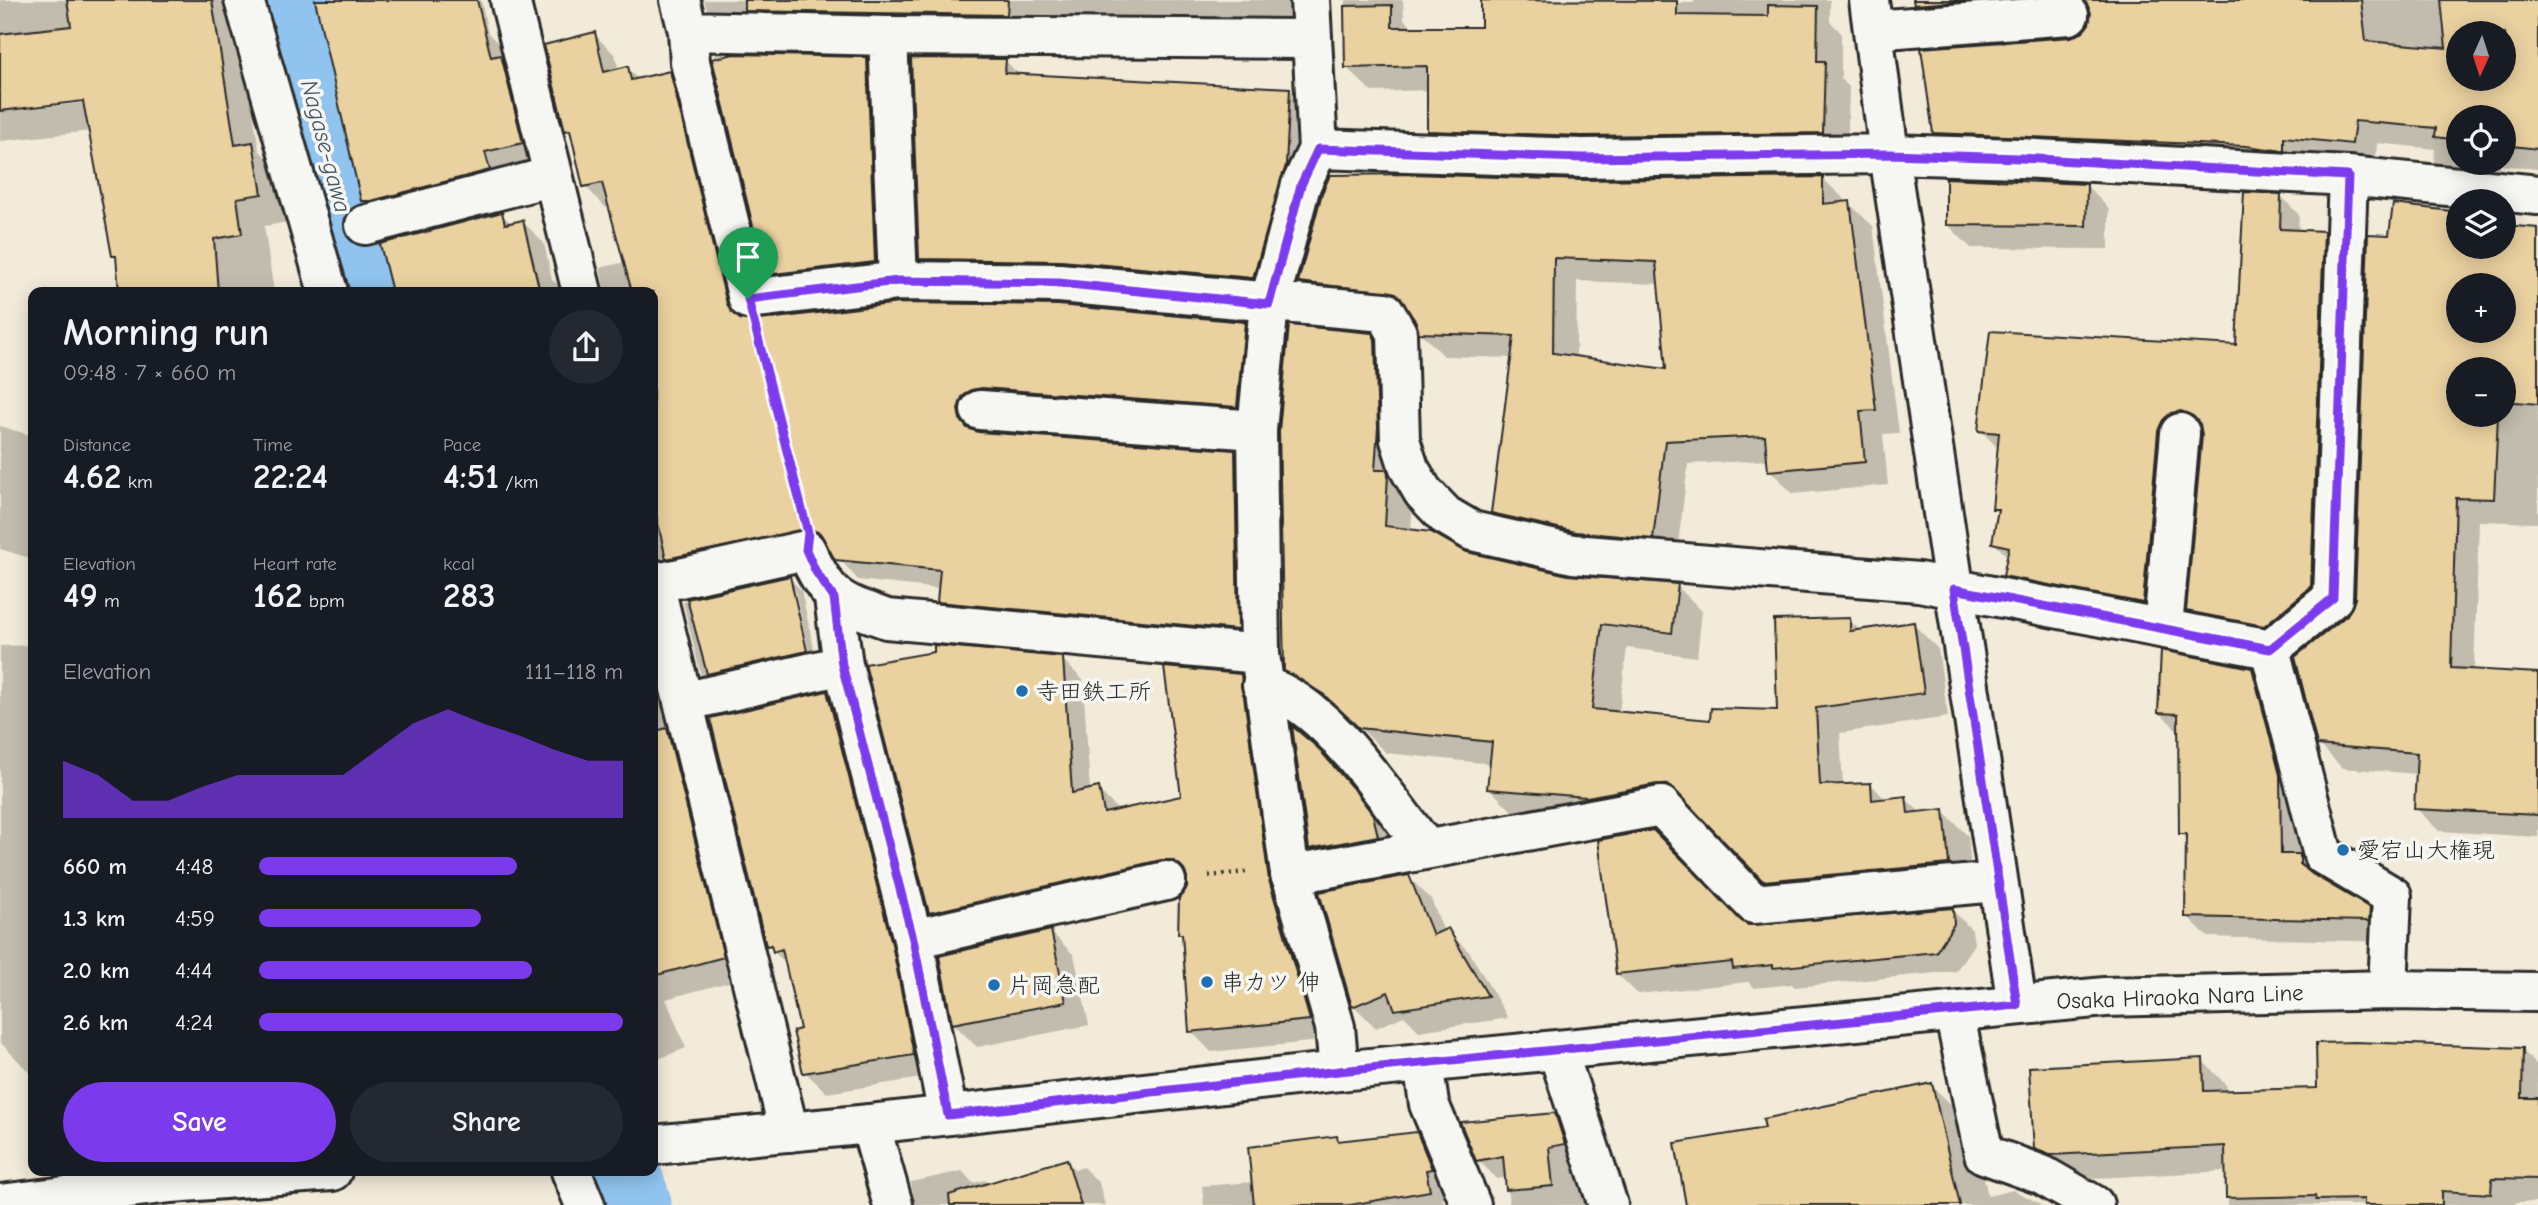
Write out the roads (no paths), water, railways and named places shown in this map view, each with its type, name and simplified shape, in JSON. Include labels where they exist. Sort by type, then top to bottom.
[{"type":"street","points":[[244,0],[327,287]]},
{"type":"street","points":[[510,0],[581,287]]},
{"type":"street","points":[[1310,0],[1318,149],[1301,185],[1269,304],[1257,430],[1261,670],[1289,871],[1335,1027],[1339,1071]]},
{"type":"street","points":[[1312,39],[888,36],[684,15],[690,62],[748,299],[898,281],[1059,283],[1269,304],[1385,312],[1397,333],[1400,440],[1409,468],[1423,492],[1445,515],[1472,531],[1573,554],[1919,582],[2270,649]]},
{"type":"street","points":[[2017,1005],[1889,154],[1871,15],[2069,15]]},
{"type":"street","points":[[888,36],[898,281]]},
{"type":"street","points":[[1318,149],[1582,158],[1889,154],[2020,158],[2348,176],[2538,195]]},
{"type":"street","points":[[365,225],[553,176]]},
{"type":"street","points":[[2270,649],[2333,598],[2348,176]]},
{"type":"street","points":[[980,410],[1257,430]]},
{"type":"street","points":[[2163,628],[2180,433]]},
{"type":"street","points":[[658,581],[806,550],[816,572],[834,598],[842,665],[913,939],[948,1115]]},
{"type":"street","points":[[834,598],[887,619],[909,623],[1261,670],[1334,733],[1426,848]]},
{"type":"street","points":[[658,602],[789,1132]]},
{"type":"street","points":[[2270,649],[2323,855],[2392,896],[2388,990]]},
{"type":"street","points":[[683,702],[842,665]]},
{"type":"street","points":[[1289,871],[1661,806],[1754,904],[1997,882]]},
{"type":"street","points":[[913,939],[1166,881]]},
{"type":"street","name":"Osaka Hiraoka Nara Line","points":[[658,1145],[870,1124],[1339,1071],[1558,1052],[2105,997],[2388,990],[2538,992]]},
{"type":"street","points":[[1954,1012],[1984,1154],[2042,1175],[2094,1205]]},
{"type":"street","points":[[1558,1052],[1608,1205]]},
{"type":"street","points":[[1423,1063],[1429,1104],[1471,1205]]},
{"type":"street","points":[[870,1124],[893,1205]]},
{"type":"street","points":[[0,1204],[171,1194],[297,1176]]},
{"type":"street","points":[[573,1176],[584,1205]]},
{"type":"waterway","name":"Nagase-gawa","points":[[287,0],[364,287]]},
{"type":"waterway","name":"Nagase-gawa","points":[[617,1176],[627,1205]]},
{"type":"place","name":"寺田鉄工所","points":[[1022,691]]},
{"type":"place","name":"愛宕山大権現","points":[[2343,850]]},
{"type":"place","name":"串カツ 伸","points":[[1207,982]]},
{"type":"place","name":"片岡急配","points":[[994,985]]}]
